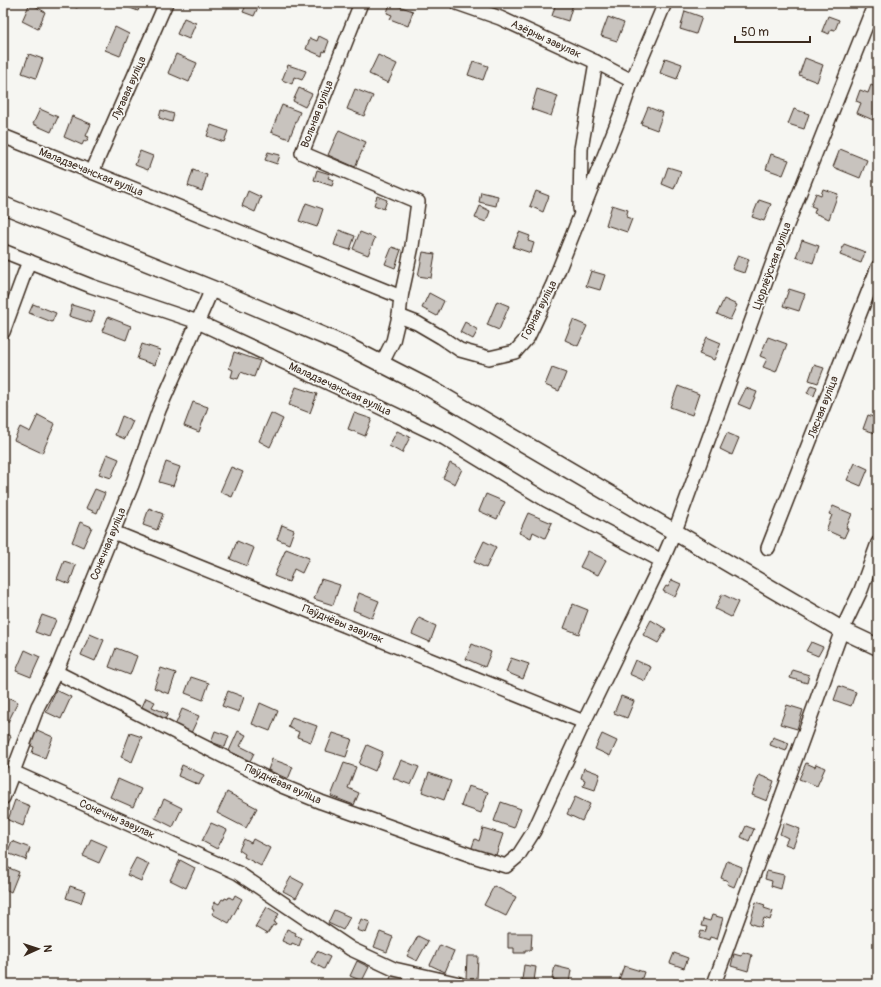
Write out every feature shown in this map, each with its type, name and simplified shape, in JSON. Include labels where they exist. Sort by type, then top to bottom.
[{"type":"main road","points":[[3,205],[345,344],[431,389],[842,630],[878,647]]},
{"type":"street","name":"Лугавая вуліца","points":[[92,172],[166,3]]},
{"type":"street","name":"Вольная вуліца","points":[[361,3],[302,153],[418,202],[412,246],[401,297]]},
{"type":"street","name":"Азёрны завулак","points":[[457,3],[500,18],[596,62],[632,81]]},
{"type":"street","name":"Горная вуліца","points":[[399,316],[417,323],[460,350],[489,358],[515,352],[528,337],[553,284],[620,116],[632,81],[665,3]]},
{"type":"street","name":"Цюрлёўская вуліца","points":[[518,856],[534,831],[578,720],[662,561],[675,531],[781,240],[875,3]]},
{"type":"street","name":"Горная вуліца","points":[[580,215],[581,149],[596,62]]},
{"type":"street","name":"Маладзечанская вуліца","points":[[3,137],[401,297]]},
{"type":"street","name":"Маладзечанская вуліца","points":[[3,251],[91,286],[198,322],[444,438],[546,500],[662,561]]},
{"type":"street","points":[[3,332],[29,261]]},
{"type":"street","name":"Лясная вуліца","points":[[768,548],[878,267]]},
{"type":"street","name":"Сонечная вуліца","points":[[3,798],[38,706],[56,672],[132,485],[159,410],[212,289]]},
{"type":"street","points":[[382,363],[393,341],[399,316],[401,297]]},
{"type":"street","name":"Паўднёвы завулак","points":[[113,532],[578,720]]},
{"type":"street","points":[[714,984],[842,630],[861,590],[878,543]]},
{"type":"street","name":"Паўднёвая вуліца","points":[[56,672],[282,786],[321,802],[473,856],[506,866],[518,856]]},
{"type":"street","name":"Сонечны завулак","points":[[13,772],[238,873],[351,949],[394,969],[460,984]]},
{"type":"building","points":[[30,3],[45,12],[38,29],[22,21]]},
{"type":"building","points":[[68,3],[80,3],[77,8]]},
{"type":"building","points":[[126,3],[141,3],[138,11],[125,6]]},
{"type":"building","points":[[247,3],[260,3],[254,16],[243,12]]},
{"type":"building","points":[[390,3],[413,11],[408,26],[390,19],[392,15],[387,13]]},
{"type":"building","points":[[556,3],[573,4],[568,21],[552,16]]},
{"type":"building","points":[[685,11],[702,17],[696,34],[680,29]]},
{"type":"building","points":[[828,16],[839,20],[835,30],[831,29],[829,34],[822,31]]},
{"type":"building","points":[[608,17],[624,23],[617,41],[601,36]]},
{"type":"building","points":[[184,18],[196,23],[189,39],[177,34]]},
{"type":"building","points":[[115,27],[129,34],[120,56],[105,50]]},
{"type":"building","points":[[319,36],[329,41],[325,52],[323,51],[322,56],[306,49],[310,38],[317,41]]},
{"type":"building","points":[[29,54],[43,59],[36,78],[22,73]]},
{"type":"building","points":[[176,54],[197,63],[189,82],[168,73]]},
{"type":"building","points":[[378,55],[397,64],[388,83],[369,74]]},
{"type":"building","points":[[665,58],[682,64],[677,79],[660,73]]},
{"type":"building","points":[[805,58],[823,65],[817,82],[799,75]]},
{"type":"building","points":[[473,61],[488,66],[483,80],[468,75]]},
{"type":"building","points":[[288,65],[306,71],[302,80],[294,77],[292,84],[282,80]]},
{"type":"building","points":[[871,85],[878,88],[878,106],[873,120],[857,113],[861,103],[856,101],[860,90],[868,93]]},
{"type":"building","points":[[299,88],[312,94],[305,107],[293,101]]},
{"type":"building","points":[[355,89],[373,96],[364,116],[347,109]]},
{"type":"building","points":[[537,89],[558,96],[551,116],[531,109]]},
{"type":"building","points":[[282,105],[300,112],[289,139],[271,132]]},
{"type":"building","points":[[648,107],[663,113],[657,130],[641,124]]},
{"type":"building","points":[[40,109],[58,117],[51,132],[33,124]]},
{"type":"building","points":[[794,109],[809,114],[804,129],[788,124]]},
{"type":"building","points":[[161,110],[174,114],[172,122],[159,118]]},
{"type":"building","points":[[72,116],[91,124],[86,136],[89,137],[82,145],[64,137]]},
{"type":"building","points":[[211,125],[228,131],[224,142],[207,136]]},
{"type":"building","points":[[339,130],[366,142],[355,167],[328,155]]},
{"type":"building","points":[[840,149],[867,160],[860,178],[833,167]]},
{"type":"building","points":[[140,151],[153,156],[148,170],[135,165]]},
{"type":"building","points":[[268,152],[280,155],[277,164],[265,160]]},
{"type":"building","points":[[771,154],[789,160],[783,175],[766,169]]},
{"type":"building","points":[[668,167],[681,171],[674,189],[662,184]]},
{"type":"building","points":[[193,170],[207,175],[202,191],[188,186]]},
{"type":"building","points":[[317,170],[330,174],[328,178],[334,180],[332,186],[314,180]]},
{"type":"building","points":[[823,189],[838,194],[829,219],[814,213],[816,208],[811,206],[816,193],[821,195]]},
{"type":"building","points":[[248,191],[261,197],[255,212],[242,206]]},
{"type":"building","points":[[536,191],[549,196],[543,212],[530,206]]},
{"type":"building","points":[[481,192],[498,196],[496,206],[479,202]]},
{"type":"building","points":[[377,196],[387,200],[384,209],[374,205]]},
{"type":"building","points":[[759,200],[771,204],[764,221],[752,217]]},
{"type":"building","points":[[306,203],[323,209],[317,227],[299,221]]},
{"type":"building","points":[[612,205],[628,210],[626,217],[632,219],[627,232],[606,225]]},
{"type":"building","points":[[480,206],[490,211],[486,222],[475,218]]},
{"type":"building","points":[[339,230],[355,236],[350,250],[334,245]]},
{"type":"building","points":[[360,232],[375,238],[368,255],[353,249]]},
{"type":"building","points":[[519,232],[530,236],[528,241],[534,243],[531,253],[513,247]]},
{"type":"building","points":[[802,240],[819,246],[813,263],[796,257]]},
{"type":"building","points":[[844,244],[865,252],[861,263],[840,255]]},
{"type":"building","points":[[392,247],[401,250],[395,268],[385,264]]},
{"type":"building","points":[[423,252],[435,254],[431,278],[418,276]]},
{"type":"building","points":[[738,255],[749,259],[744,273],[732,269]]},
{"type":"building","points":[[591,271],[605,275],[600,290],[586,286]]},
{"type":"building","points":[[789,289],[805,294],[799,311],[783,306]]},
{"type":"building","points":[[429,293],[444,301],[437,316],[422,308]]},
{"type":"building","points":[[724,299],[737,305],[730,320],[717,314]]},
{"type":"building","points":[[497,301],[509,306],[499,330],[487,325]]},
{"type":"building","points":[[33,304],[56,313],[52,322],[29,313]]},
{"type":"building","points":[[72,305],[95,312],[91,323],[69,316]]},
{"type":"building","points":[[108,317],[131,326],[126,340],[102,331]]},
{"type":"building","points":[[573,320],[587,326],[578,346],[565,340]]},
{"type":"building","points":[[465,322],[478,330],[473,339],[460,332]]},
{"type":"building","points":[[707,337],[721,343],[714,360],[699,354]]},
{"type":"building","points":[[768,337],[787,344],[776,372],[763,367],[767,359],[760,356]]},
{"type":"building","points":[[142,344],[160,350],[155,365],[137,359]]},
{"type":"building","points":[[234,352],[260,361],[254,377],[241,372],[238,379],[231,377],[233,370],[229,368]]},
{"type":"building","points":[[814,365],[824,368],[818,383],[809,380]]},
{"type":"building","points":[[552,368],[566,373],[559,391],[545,385]]},
{"type":"building","points":[[811,385],[817,387],[814,396],[807,393]]},
{"type":"building","points":[[678,386],[699,394],[692,415],[670,407]]},
{"type":"building","points":[[296,387],[317,394],[310,413],[289,405]]},
{"type":"building","points":[[746,388],[757,392],[750,409],[738,404]]},
{"type":"building","points":[[193,402],[208,407],[199,432],[184,426]]},
{"type":"building","points":[[3,405],[8,408],[3,417]]},
{"type":"building","points":[[271,413],[283,419],[270,447],[259,441]]},
{"type":"building","points":[[354,413],[372,419],[365,436],[348,429]]},
{"type":"building","points":[[38,415],[55,424],[42,453],[14,440],[20,427],[30,432]]},
{"type":"building","points":[[868,415],[878,419],[878,434],[863,429]]},
{"type":"building","points":[[122,416],[133,421],[125,439],[115,435]]},
{"type":"building","points":[[397,431],[410,437],[402,453],[389,446]]},
{"type":"building","points":[[727,433],[739,438],[732,455],[720,449]]},
{"type":"building","points":[[107,454],[119,459],[111,478],[99,474]]},
{"type":"building","points":[[166,462],[180,467],[173,486],[159,482]]},
{"type":"building","points":[[450,463],[462,469],[455,484],[443,478]]},
{"type":"building","points":[[855,463],[868,469],[861,486],[847,480]]},
{"type":"building","points":[[231,467],[243,472],[232,497],[220,492]]},
{"type":"building","points":[[95,489],[105,493],[97,513],[86,508]]},
{"type":"building","points":[[486,494],[505,502],[497,519],[479,511]]},
{"type":"building","points":[[833,506],[852,514],[846,528],[848,529],[844,538],[826,530],[832,515],[829,514]]},
{"type":"building","points":[[149,508],[163,514],[157,530],[143,525]]},
{"type":"building","points":[[528,513],[552,523],[545,538],[533,532],[531,538],[519,533]]},
{"type":"building","points":[[80,522],[92,527],[83,547],[72,542]]},
{"type":"building","points":[[282,525],[294,530],[289,544],[277,539]]},
{"type":"building","points":[[237,541],[254,548],[247,566],[230,559]]},
{"type":"building","points":[[484,541],[496,547],[486,568],[474,562]]},
{"type":"building","points":[[286,549],[309,558],[302,573],[294,569],[289,582],[274,576]]},
{"type":"building","points":[[588,551],[606,560],[598,575],[580,567]]},
{"type":"building","points":[[64,561],[76,565],[69,584],[57,579]]},
{"type":"building","points":[[321,579],[340,585],[333,605],[314,599]]},
{"type":"building","points":[[672,580],[681,584],[675,597],[663,591],[666,586],[668,587]]},
{"type":"building","points":[[359,593],[379,601],[372,618],[353,610]]},
{"type":"building","points":[[722,594],[738,602],[731,617],[715,609]]},
{"type":"building","points":[[573,604],[588,610],[579,634],[564,628]]},
{"type":"building","points":[[42,615],[56,620],[49,637],[35,632]]},
{"type":"building","points":[[419,618],[436,626],[430,642],[412,634]]},
{"type":"building","points":[[651,620],[666,629],[658,643],[643,635]]},
{"type":"building","points":[[90,634],[104,640],[95,661],[81,655]]},
{"type":"building","points":[[811,642],[823,647],[818,656],[806,651]]},
{"type":"building","points":[[472,644],[491,652],[485,667],[466,659]]},
{"type":"building","points":[[116,648],[137,656],[130,675],[109,667]]},
{"type":"building","points":[[25,650],[40,657],[31,677],[16,671]]},
{"type":"building","points":[[511,658],[529,664],[523,679],[506,672]]},
{"type":"building","points":[[635,660],[651,667],[645,681],[629,674]]},
{"type":"building","points":[[161,668],[176,673],[169,694],[154,688]]},
{"type":"building","points":[[793,670],[809,675],[807,683],[790,678]]},
{"type":"building","points":[[191,677],[209,683],[203,700],[185,693]]},
{"type":"building","points":[[839,686],[856,692],[851,706],[834,700]]},
{"type":"building","points":[[56,690],[71,697],[61,719],[46,712]]},
{"type":"building","points":[[228,691],[244,697],[239,712],[222,706]]},
{"type":"building","points":[[3,695],[18,702],[8,722],[3,720]]},
{"type":"building","points":[[621,696],[634,701],[627,718],[614,713]]},
{"type":"building","points":[[146,698],[155,702],[152,707],[168,714],[165,719],[141,709]]},
{"type":"building","points":[[260,703],[278,711],[270,731],[252,724]]},
{"type":"building","points":[[787,705],[803,710],[797,729],[780,724]]},
{"type":"building","points":[[182,709],[199,716],[191,733],[175,726]]},
{"type":"building","points":[[292,717],[317,726],[311,742],[297,737],[299,732],[288,727]]},
{"type":"building","points":[[35,729],[53,737],[45,758],[32,753],[34,747],[29,745]]},
{"type":"building","points":[[215,731],[229,736],[225,747],[211,742]]},
{"type":"building","points":[[238,731],[246,735],[240,746],[254,753],[250,761],[229,751]]},
{"type":"building","points":[[3,733],[11,736],[4,753],[3,752]]},
{"type":"building","points":[[130,733],[142,737],[132,762],[121,757]]},
{"type":"building","points":[[333,733],[352,739],[346,757],[326,751]]},
{"type":"building","points":[[602,734],[617,741],[610,756],[595,749]]},
{"type":"building","points":[[773,737],[789,743],[786,751],[770,745]]},
{"type":"building","points":[[367,745],[383,752],[375,771],[359,764]]},
{"type":"building","points":[[272,759],[293,767],[288,779],[268,770]]},
{"type":"building","points":[[401,760],[419,767],[411,785],[393,778]]},
{"type":"building","points":[[344,763],[356,767],[348,788],[359,793],[354,805],[331,796]]},
{"type":"building","points":[[806,763],[815,767],[816,764],[825,768],[817,786],[799,779]]},
{"type":"building","points":[[182,765],[204,775],[199,785],[178,776]]},
{"type":"building","points":[[584,768],[600,774],[595,790],[583,786],[585,780],[581,778]]},
{"type":"building","points":[[429,773],[451,781],[444,800],[422,792]]},
{"type":"building","points":[[759,775],[774,781],[767,801],[752,795]]},
{"type":"building","points":[[118,779],[141,789],[133,807],[110,797]]},
{"type":"building","points":[[468,786],[488,792],[481,813],[461,806]]},
{"type":"building","points":[[227,792],[257,808],[246,828],[217,813]]},
{"type":"building","points":[[575,797],[590,804],[582,821],[567,814]]},
{"type":"building","points":[[164,799],[182,808],[173,827],[155,818]]},
{"type":"building","points":[[15,800],[30,806],[23,826],[8,820]]},
{"type":"building","points":[[501,802],[521,809],[514,828],[494,821]]},
{"type":"building","points":[[211,823],[227,830],[217,849],[202,841]]},
{"type":"building","points":[[784,823],[800,829],[793,847],[785,844],[788,838],[780,834]]},
{"type":"building","points":[[746,826],[754,829],[749,841],[741,837]]},
{"type":"building","points":[[483,828],[503,834],[495,858],[471,850],[475,839],[479,841]]},
{"type":"building","points":[[91,839],[107,846],[99,863],[83,856]]},
{"type":"building","points":[[244,839],[251,843],[253,839],[270,848],[261,866],[244,857],[245,854],[239,850]]},
{"type":"building","points":[[12,841],[30,848],[26,860],[7,853]]},
{"type":"building","points":[[136,858],[149,864],[141,881],[127,875]]},
{"type":"building","points":[[180,860],[195,868],[186,888],[170,880]]},
{"type":"building","points":[[727,861],[742,867],[734,887],[727,884],[728,881],[721,878]]},
{"type":"building","points":[[4,866],[19,872],[11,892],[3,888]]},
{"type":"building","points":[[767,871],[784,875],[781,889],[771,886],[772,881],[765,879]]},
{"type":"building","points":[[291,877],[304,884],[296,898],[283,891]]},
{"type":"building","points":[[70,886],[85,891],[81,903],[66,898]]},
{"type":"building","points":[[494,886],[516,897],[506,916],[484,905]]},
{"type":"building","points":[[235,895],[242,899],[229,923],[212,914],[215,909],[212,908],[215,902],[219,904],[222,899],[228,899],[229,897],[233,899]]},
{"type":"building","points":[[756,902],[765,905],[764,908],[773,911],[770,920],[764,918],[761,927],[750,923]]},
{"type":"building","points":[[267,907],[279,914],[274,922],[276,923],[275,926],[273,925],[267,934],[255,927]]},
{"type":"building","points":[[334,910],[350,917],[343,930],[328,923]]},
{"type":"building","points":[[712,915],[723,918],[717,939],[710,937],[709,941],[699,938],[701,931],[705,932],[707,927],[701,926],[703,919],[710,921]]},
{"type":"building","points":[[361,919],[370,922],[366,933],[357,930]]},
{"type":"building","points":[[287,929],[296,933],[295,935],[302,938],[299,946],[292,943],[291,945],[282,941]]},
{"type":"building","points":[[380,932],[393,937],[387,952],[374,947]]},
{"type":"building","points":[[508,933],[532,933],[531,950],[525,950],[525,953],[514,953],[514,948],[508,948]]},
{"type":"building","points":[[418,936],[428,941],[417,961],[407,956]]},
{"type":"building","points":[[440,945],[454,951],[445,972],[430,965]]},
{"type":"building","points":[[317,951],[330,957],[324,969],[311,962]]},
{"type":"building","points":[[743,952],[752,955],[748,971],[731,966],[734,954],[741,956]]},
{"type":"building","points":[[674,953],[688,958],[684,968],[670,963]]},
{"type":"building","points":[[467,956],[478,956],[477,979],[466,979]]},
{"type":"building","points":[[357,961],[369,967],[362,981],[350,976]]},
{"type":"building","points":[[524,965],[536,967],[534,981],[522,980]]},
{"type":"building","points":[[555,966],[571,970],[569,983],[552,979]]},
{"type":"building","points":[[624,966],[644,972],[640,984],[618,983]]},
{"type":"building","points":[[392,974],[405,979],[403,984],[388,984]]}]
